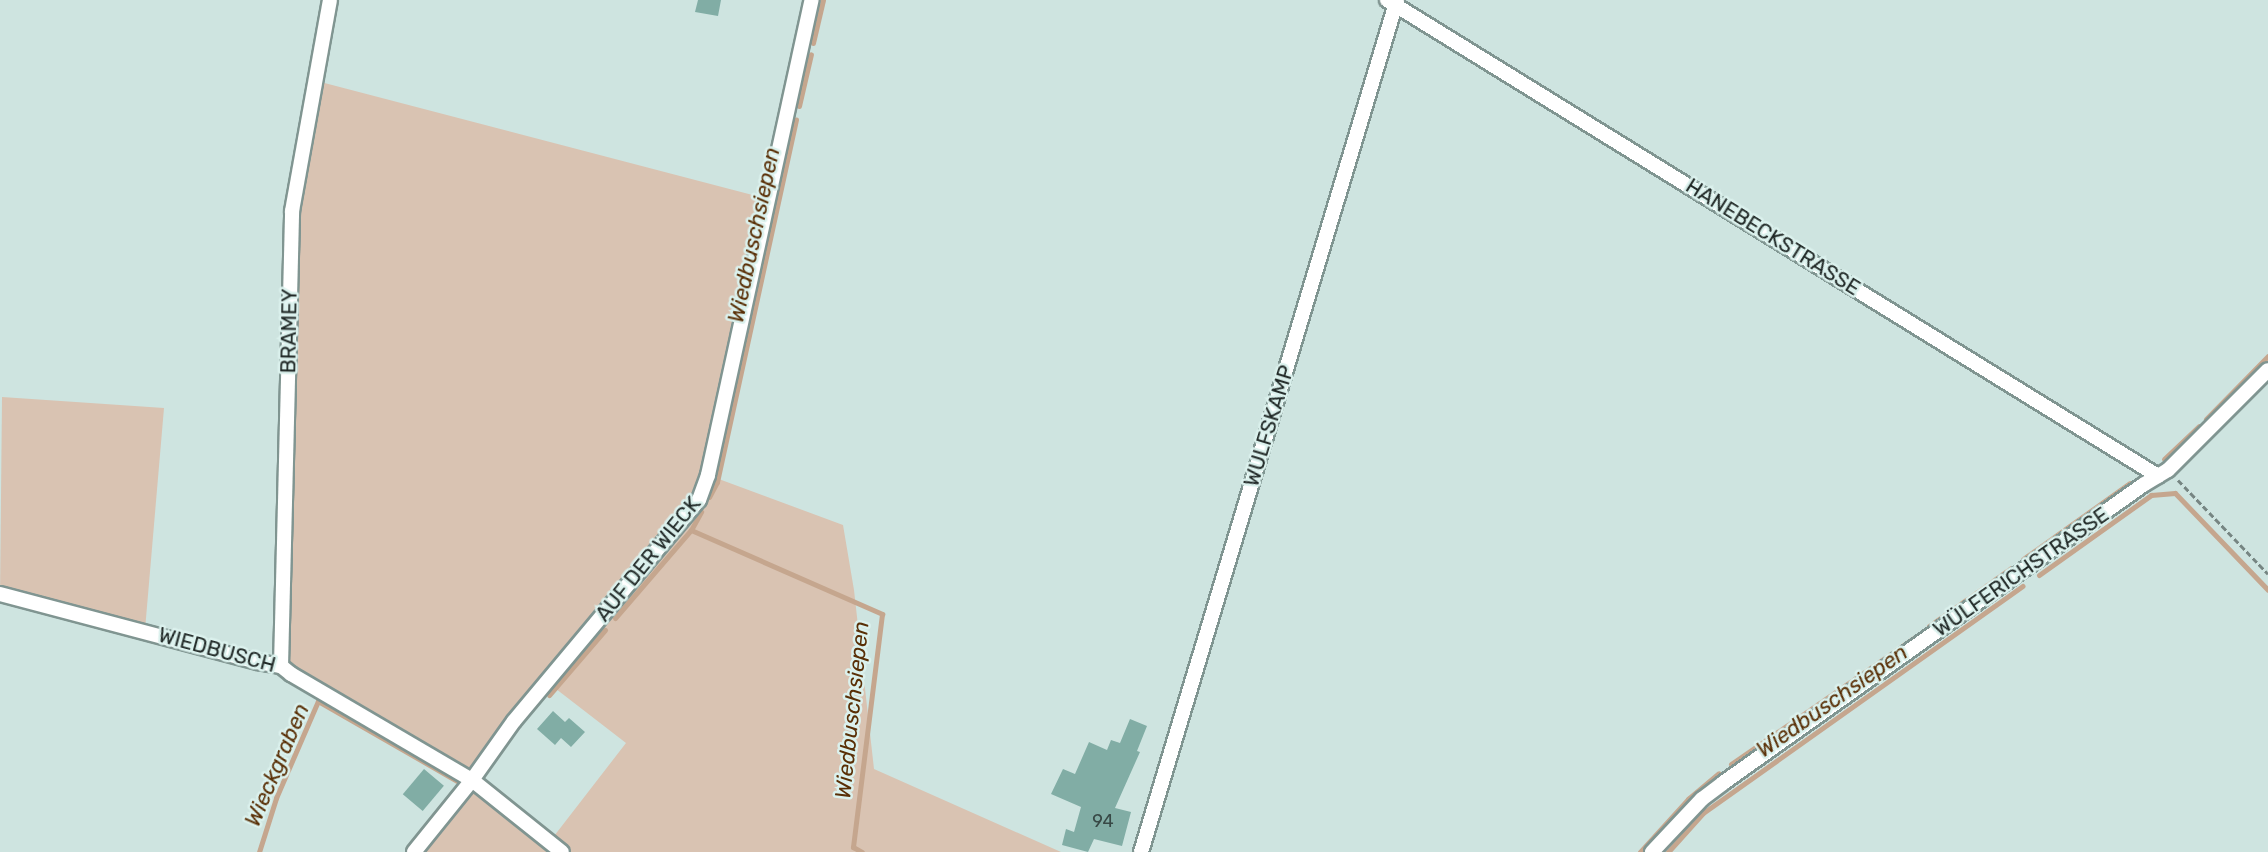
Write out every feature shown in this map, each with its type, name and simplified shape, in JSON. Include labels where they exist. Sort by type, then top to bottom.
[{"type":"street","name":"BRAMEY","points":[[282,666],[291,211],[330,0]]},
{"type":"street","name":"AUF DER WIECK","points":[[414,852],[472,780],[514,721],[699,500],[708,475],[812,0]]},
{"type":"street","name":"HANEBECKSTRASSE","points":[[1393,2],[2163,473]]},
{"type":"street","name":"WULFSKAMP","points":[[1141,852],[1393,2]]},
{"type":"street","name":"WÜLFERICHSTRASSE","points":[[1652,852],[1702,799],[1723,783],[2163,473],[2268,370]]},
{"type":"street","name":"WIEDBUSCH","points":[[0,594],[258,662],[282,666],[291,674],[472,780],[562,852]]},
{"type":"path","points":[[2163,473],[2268,574]]},
{"type":"shaded area","points":[[313,80],[768,199],[708,475],[843,525],[854,590],[874,769],[1061,852],[566,852],[551,840],[626,743],[547,682],[473,780],[562,852],[414,852],[472,781],[282,666],[292,211]]},
{"type":"shaded area","points":[[2,397],[164,408],[145,630],[0,597]]},
{"type":"building","points":[[698,0],[721,0],[718,16],[695,12]]},
{"type":"building","points":[[553,711],[565,722],[569,718],[585,732],[571,747],[561,738],[555,745],[537,729]]},
{"type":"building","points":[[1130,719],[1147,726],[1137,751],[1140,752],[1115,808],[1131,812],[1122,846],[1094,839],[1088,852],[1062,845],[1066,829],[1074,832],[1081,807],[1051,794],[1063,769],[1075,774],[1089,742],[1107,750],[1111,740],[1120,743]]},
{"type":"building","points":[[424,769],[444,786],[423,811],[403,794]]},
{"type":"waterway","name":"Wiedbuschsiepen","points":[[813,43],[823,0]]},
{"type":"waterway","name":"Wiedbuschsiepen","points":[[799,106],[811,54]]},
{"type":"waterway","name":"Wiedbuschsiepen","points":[[709,497],[717,482],[796,119]]},
{"type":"waterway","points":[[2206,419],[2268,356]]},
{"type":"waterway","points":[[2164,459],[2199,426]]},
{"type":"waterway","points":[[2023,559],[2130,483]]},
{"type":"waterway","name":"Wiedbuschsiepen","points":[[2039,575],[2151,495],[2175,493],[2268,590]]},
{"type":"waterway","name":"Wieckgraben","points":[[615,618],[691,530],[701,512]]},
{"type":"waterway","name":"Wiedbuschsiepen","points":[[691,530],[882,614],[853,847],[862,852]]},
{"type":"waterway","points":[[1929,626],[2011,568]]},
{"type":"waterway","name":"Wiedbuschsiepen","points":[[1668,852],[1703,813],[2023,586]]},
{"type":"waterway","name":"Wieckgraben","points":[[549,695],[605,630]]},
{"type":"waterway","points":[[1731,764],[1915,637]]},
{"type":"waterway","name":"Wieckgraben","points":[[259,852],[276,798],[318,701],[457,781]]},
{"type":"waterway","points":[[1640,852],[1688,799],[1719,773]]}]
